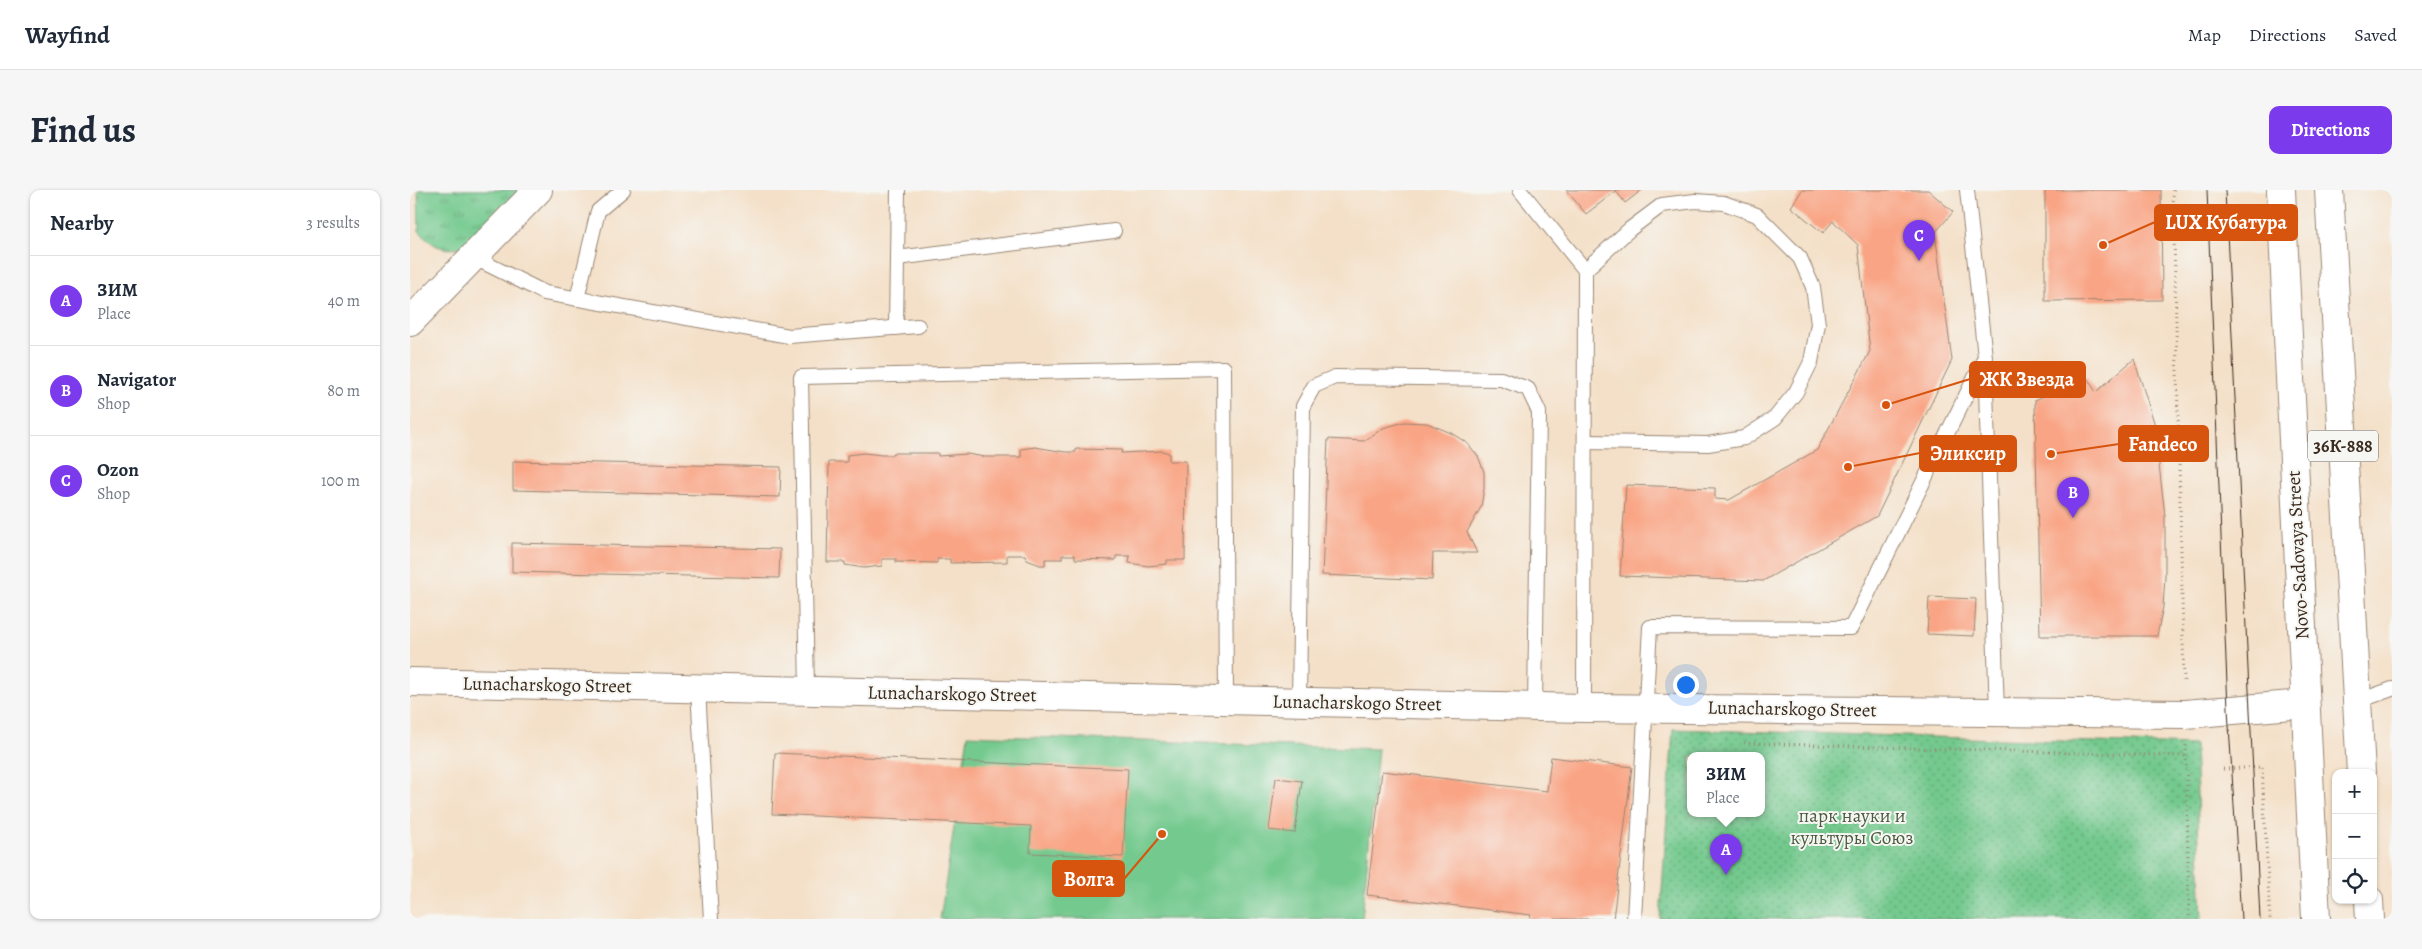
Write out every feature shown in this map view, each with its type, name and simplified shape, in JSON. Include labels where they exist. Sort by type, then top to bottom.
[{"type":"street","points":[[410,322],[538,190]]},
{"type":"street","name":"Novo-Sadovaya Street","points":[[2282,190],[2304,704],[2316,919]]},
{"type":"street","name":"36К-888","points":[[2329,190],[2360,769]]},
{"type":"street","name":"Lunacharskogo Street","points":[[410,682],[1584,708],[2184,714],[2304,704]]},
{"type":"street","points":[[2369,904],[2370,919]]},
{"type":"lane","points":[[577,299],[598,211],[623,190]]},
{"type":"lane","points":[[896,328],[898,190]]},
{"type":"lane","points":[[1520,190],[1585,270],[1584,708]]},
{"type":"lane","points":[[1967,190],[1985,357],[1996,712]]},
{"type":"lane","points":[[1585,270],[1630,228],[1662,205],[1695,201],[1724,203],[1757,215],[1800,258],[1813,287],[1818,324],[1811,362],[1796,392],[1775,418],[1744,438],[1708,444],[1586,442]]},
{"type":"lane","points":[[897,258],[1114,230]]},
{"type":"lane","points":[[474,258],[545,293],[789,336],[918,326]]},
{"type":"lane","points":[[1634,919],[1650,627],[1851,628],[1985,357]]},
{"type":"lane","points":[[807,691],[801,377],[1224,368],[1226,700]]},
{"type":"lane","points":[[1299,702],[1303,406],[1314,386],[1335,377],[1501,379],[1528,389],[1539,412],[1535,707]]},
{"type":"lane","points":[[698,689],[711,919]]},
{"type":"lane","points":[[2356,702],[2392,689]]},
{"type":"path","points":[[2173,190],[2189,919]]},
{"type":"path","points":[[2223,770],[2262,767],[2270,919]]},
{"type":"green space","points":[[418,190],[521,190],[485,232],[463,247],[450,249],[435,245],[419,231]]},
{"type":"green space","name":"парк науки и культуры Союз","points":[[1673,729],[2195,745],[2202,919],[1660,919]]},
{"type":"green space","points":[[968,735],[1378,749],[1362,919],[940,919]]},
{"type":"building","points":[[1566,190],[1642,190],[1625,203],[1616,191],[1586,214]]},
{"type":"building","points":[[1802,190],[1928,190],[1953,212],[1935,233],[1952,360],[1877,516],[1763,581],[1620,576],[1626,485],[1715,488],[1715,499],[1729,500],[1817,450],[1870,351],[1858,245],[1833,221],[1823,233],[1791,207]]},
{"type":"building","points":[[2045,190],[2161,190],[2162,300],[2045,301]]},
{"type":"building","points":[[2134,359],[2154,422],[2165,516],[2163,607],[2157,636],[2040,636],[2035,400],[2087,378],[2096,392]]},
{"type":"building","points":[[1404,422],[1427,423],[1451,433],[1467,443],[1478,456],[1484,472],[1484,489],[1481,507],[1467,532],[1477,553],[1433,553],[1432,580],[1322,575],[1328,439],[1364,441],[1383,428]]},
{"type":"building","points":[[1035,447],[1065,452],[1076,452],[1076,449],[1122,450],[1121,453],[1162,451],[1169,453],[1169,461],[1186,461],[1185,560],[1167,560],[1167,564],[1148,566],[1129,563],[1130,556],[1116,556],[1116,560],[1075,559],[1075,555],[1062,555],[1062,559],[1045,559],[1045,565],[1040,565],[1027,560],[1025,555],[1007,555],[1007,562],[950,563],[950,559],[937,559],[937,563],[896,562],[896,559],[882,559],[882,566],[864,568],[845,565],[845,562],[827,562],[829,462],[847,462],[847,455],[864,453],[893,455],[893,453],[938,453],[938,456],[967,454],[985,457],[1021,457],[1021,449]]},
{"type":"building","points":[[513,461],[781,467],[780,497],[513,490]]},
{"type":"building","points":[[512,543],[780,549],[779,578],[512,572]]},
{"type":"building","points":[[1929,597],[1976,599],[1974,636],[1927,634]]},
{"type":"building","points":[[775,753],[1128,769],[1123,857],[1030,853],[1031,826],[772,814]]},
{"type":"building","points":[[1551,757],[1632,767],[1613,919],[1530,919],[1531,915],[1367,895],[1382,771],[1547,791]]},
{"type":"building","points":[[1276,778],[1302,781],[1295,833],[1269,830]]},
{"type":"tram line","points":[[2207,190],[2228,709],[2241,919]]},
{"type":"tram line","points":[[2225,190],[2260,919]]},
{"type":"place","name":"LUX Кубатура","points":[[2103,245]]},
{"type":"place","name":"Ozon","points":[[1919,261]]},
{"type":"place","name":"ЖК Звезда","points":[[1886,405]]},
{"type":"place","name":"Fandeco","points":[[2051,454]]},
{"type":"place","name":"Эликсир","points":[[1848,467]]},
{"type":"place","name":"Navigator","points":[[2073,518]]},
{"type":"place","name":"Волга","points":[[1162,834]]},
{"type":"place","name":"ЗИМ","points":[[1726,875]]}]
